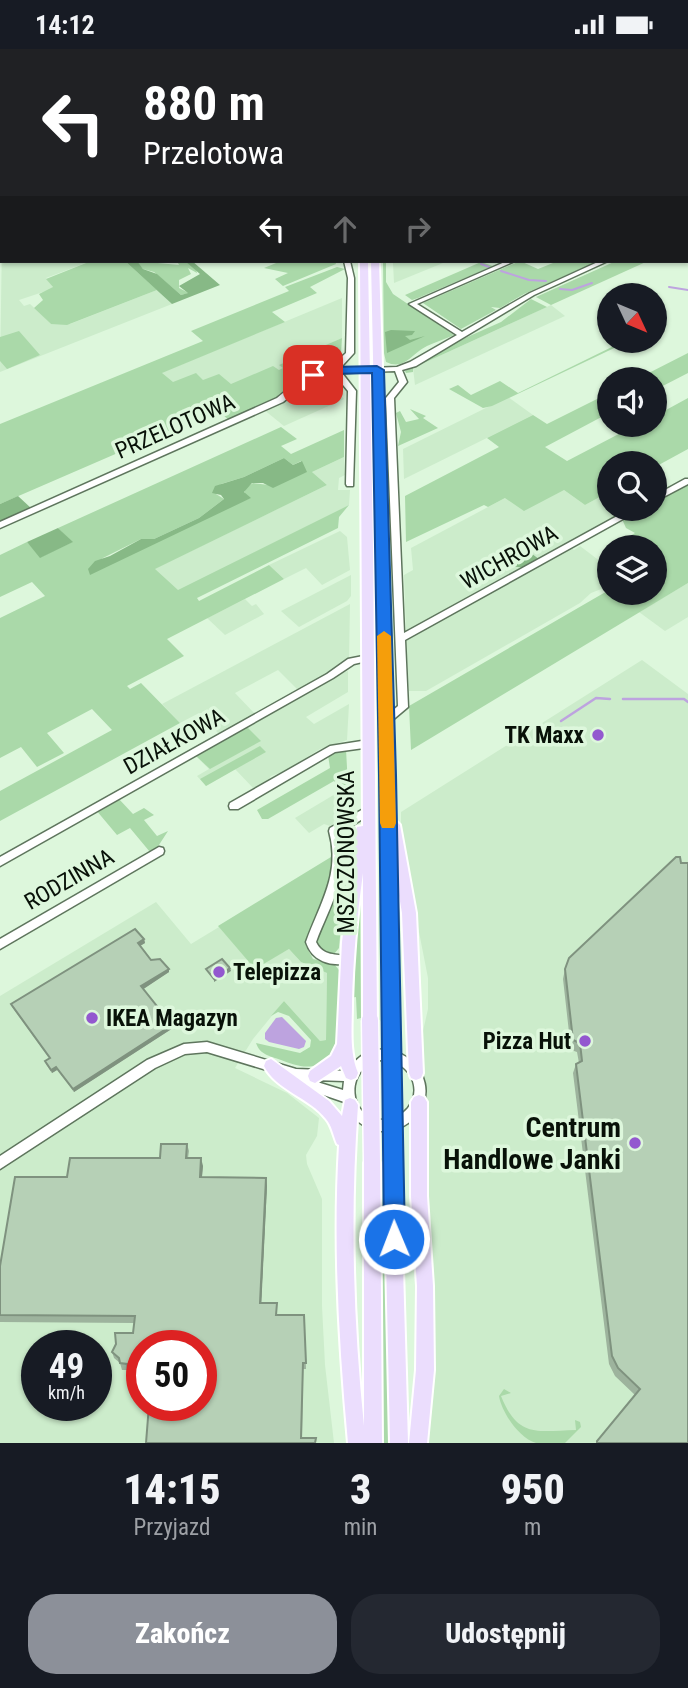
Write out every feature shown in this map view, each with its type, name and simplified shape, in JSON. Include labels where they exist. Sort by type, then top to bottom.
[{"type":"main road","name":"MSZCZONOWSKA","points":[[363,263],[373,1443]]},
{"type":"main road","name":"MSZCZONOWSKA","points":[[375,263],[388,790],[392,1163],[399,1443]]},
{"type":"main road","points":[[388,790],[409,913],[416,1073]]},
{"type":"main road","points":[[350,1074],[344,1045],[345,960],[349,914],[368,793]]},
{"type":"main road","points":[[315,1076],[336,1061],[344,1045]]},
{"type":"main road","points":[[271,1066],[290,1084],[334,1114],[340,1125],[346,1152]]},
{"type":"main road","points":[[349,1101],[343,1281],[357,1443]]},
{"type":"main road","points":[[418,1443],[425,1370],[425,1286],[419,1196],[419,1102]]},
{"type":"street","points":[[347,263],[351,278],[350,352],[339,364],[338,370],[339,376],[352,391],[350,484]]},
{"type":"street","points":[[461,335],[412,304],[507,263]]},
{"type":"street","points":[[386,721],[403,707],[390,398],[402,382],[398,369],[413,364],[542,289],[600,263]]},
{"type":"street","name":"PRZELOTOWA","points":[[0,525],[280,400],[316,373],[398,369]]},
{"type":"street","points":[[667,493],[688,481]]},
{"type":"street","name":"WICHROWA","points":[[400,639],[615,521]]},
{"type":"street","name":"DZIAŁKOWA","points":[[0,862],[321,681],[351,661],[368,658]]},
{"type":"street","points":[[234,806],[333,749],[368,744]]},
{"type":"street","points":[[345,960],[332,960],[317,954],[311,942],[337,872],[338,844],[334,831],[365,811]]},
{"type":"street","name":"RODZINNA","points":[[0,944],[159,851]]},
{"type":"street","points":[[3,1163],[151,1064],[184,1049],[207,1047],[296,1074],[315,1076],[350,1074],[363,1062],[384,1056],[400,1059],[416,1073],[421,1087],[419,1102],[409,1115],[386,1124],[368,1120],[349,1101],[313,1086],[296,1074]]},
{"type":"street","points":[[349,1101],[350,1074]]},
{"type":"shaded area","points":[[2,263],[86,263],[46,278],[53,287],[19,300],[24,306],[30,304],[51,324],[70,324],[157,290],[172,304],[0,372]]},
{"type":"shaded area","points":[[86,263],[127,263],[157,290],[67,325],[51,324],[34,308],[43,300],[39,294],[53,287],[46,279]]},
{"type":"shaded area","points":[[127,263],[138,263],[143,269],[157,274],[181,295],[188,293],[179,286],[200,274],[187,263],[194,263],[220,285],[172,304]]},
{"type":"shaded area","points":[[138,263],[188,263],[197,273],[188,268],[191,274],[179,280],[179,288],[189,293],[181,295],[154,272],[143,269]]},
{"type":"shaded area","points":[[276,263],[336,264],[283,286],[275,279],[288,273],[264,268]]},
{"type":"shaded area","points":[[383,263],[386,263],[386,282],[393,294],[454,335],[427,346],[403,363],[386,362]]},
{"type":"shaded area","points":[[393,263],[443,263],[394,283]]},
{"type":"shaded area","points":[[479,263],[493,266],[412,300],[405,295]]},
{"type":"shaded area","points":[[515,263],[524,263],[538,269],[553,263],[594,263],[524,294],[500,308],[491,307],[496,310],[461,329],[423,303]]},
{"type":"shaded area","points":[[612,263],[644,263],[597,283],[551,305],[536,297]]},
{"type":"shaded area","points":[[337,267],[345,269],[310,287],[317,293],[272,312],[285,322],[162,373],[173,382],[196,373],[203,380],[219,374],[231,384],[273,366],[279,370],[283,368],[279,365],[342,338],[341,354],[331,366],[302,375],[273,402],[262,403],[257,409],[230,421],[217,410],[0,504],[0,424],[203,341],[191,331],[289,291],[285,287]]},
{"type":"shaded area","points":[[342,298],[342,338],[280,365],[294,376],[181,425],[167,413],[103,397]]},
{"type":"shaded area","points":[[531,299],[547,307],[406,373],[405,371],[454,343],[501,322]]},
{"type":"shaded area","points":[[551,305],[565,316],[415,385],[413,368]]},
{"type":"shaded area","points":[[19,331],[40,355],[7,369],[0,361],[0,337]]},
{"type":"shaded area","points":[[415,331],[412,335],[405,336],[410,340],[425,336],[387,353],[385,332]]},
{"type":"shaded area","points":[[604,353],[492,406],[483,408],[449,389],[458,385],[471,395],[500,381],[518,393]]},
{"type":"shaded area","points":[[688,353],[688,373],[667,384],[667,367],[661,367]]},
{"type":"shaded area","points":[[327,381],[344,399],[284,426],[263,409]]},
{"type":"shaded area","points":[[508,397],[533,415],[404,479],[403,449]]},
{"type":"shaded area","points":[[688,398],[688,449],[667,460],[667,451],[597,451],[597,498],[585,505],[564,490],[524,511],[505,498],[488,507],[484,505],[406,542],[405,496],[499,447],[487,438],[533,415],[547,424],[597,399],[597,419],[545,447],[567,461],[613,437],[667,437],[667,409]]},
{"type":"shaded area","points":[[410,409],[426,416],[423,418],[438,428],[398,446],[401,432],[396,413],[400,411],[406,422],[419,419]]},
{"type":"shaded area","points":[[281,427],[297,439],[281,446],[291,454],[344,430],[344,457],[312,472],[327,485],[155,569],[178,590],[349,505],[339,517],[338,528],[197,598],[199,601],[269,565],[284,579],[167,639],[184,656],[127,686],[130,689],[141,683],[180,723],[0,821],[0,791],[112,730],[92,709],[47,733],[64,753],[37,767],[21,747],[0,758],[0,618],[45,596],[32,582],[0,597],[0,555],[27,542],[41,557],[72,542],[58,528]],"holes":[[[284,458],[293,465],[301,461],[306,472],[269,485],[253,483],[244,489],[250,498],[88,570],[103,558],[141,539],[154,539],[199,518],[224,499],[216,494],[221,484],[244,477]]]},
{"type":"shaded area","points":[[344,457],[345,475],[339,478],[338,490],[350,490],[349,505],[178,591],[154,569],[327,485],[312,472]]},
{"type":"shaded area","points":[[284,458],[293,465],[302,461],[307,472],[273,488],[263,483],[252,483],[244,492],[251,498],[90,575],[88,569],[95,561],[141,539],[154,539],[199,518],[224,499],[221,495],[212,493],[215,486],[244,477]]},
{"type":"shaded area","points":[[688,482],[688,583],[667,596],[667,535],[632,535],[635,533],[626,528],[623,521],[667,521],[667,494]]},
{"type":"shaded area","points":[[564,490],[585,505],[597,498],[597,521],[611,521],[406,633],[404,575],[413,570],[411,548],[505,498]]},
{"type":"shaded area","points":[[18,496],[32,509],[0,523],[0,504]]},
{"type":"shaded area","points":[[58,528],[73,542],[40,558],[27,542]]},
{"type":"shaded area","points":[[340,531],[347,537],[350,570],[322,585],[306,568],[284,579],[269,565]]},
{"type":"shaded area","points":[[518,543],[540,560],[526,568],[503,565],[486,568],[478,564]]},
{"type":"shaded area","points":[[580,546],[597,559],[597,591],[426,691],[409,691],[406,638],[571,548],[574,550]]},
{"type":"shaded area","points":[[351,575],[351,596],[347,601],[299,627],[281,611]]},
{"type":"shaded area","points":[[688,583],[688,617],[665,631],[639,612],[651,605],[667,605],[667,595]]},
{"type":"shaded area","points":[[597,597],[597,605],[652,605],[411,750],[409,706]]},
{"type":"shaded area","points":[[245,599],[252,606],[256,604],[264,614],[225,635],[207,618]]},
{"type":"shaded area","points":[[350,604],[349,659],[299,691],[278,670],[235,693],[256,715],[228,730],[219,734],[199,713],[180,723],[162,704]]},
{"type":"shaded area","points":[[642,660],[688,694],[688,1443],[422,1443],[429,1234],[423,1031],[428,1009],[428,978],[401,840],[401,812]]},
{"type":"shaded area","points":[[348,671],[348,692],[306,717],[314,724],[349,704],[347,740],[320,749],[285,771],[271,776],[267,782],[254,789],[235,769],[206,786],[197,776],[209,769],[195,755],[338,674]]},
{"type":"shaded area","points":[[246,726],[261,741],[210,769],[195,755]]},
{"type":"shaded area","points":[[260,746],[266,752],[206,786],[200,779]]},
{"type":"shaded area","points":[[346,749],[348,786],[339,791],[334,781],[268,819],[262,819],[257,810],[330,768],[328,755]]},
{"type":"shaded area","points":[[347,787],[348,814],[330,826],[324,824],[309,833],[295,818]]},
{"type":"shaded area","points":[[118,798],[133,814],[144,808],[154,815],[144,820],[157,836],[168,831],[157,848],[150,852],[130,828],[117,835],[96,810]]},
{"type":"shaded area","points":[[355,824],[339,948],[334,954],[323,953],[316,945],[340,877],[343,849],[340,836],[346,825]]},
{"type":"shaded area","points":[[331,857],[332,872],[306,946],[313,959],[334,964],[339,970],[340,1025],[337,1040],[324,1061],[313,1066],[301,1066],[266,1055],[256,1043],[300,1053],[310,1047],[311,1040],[289,1016],[278,1012],[271,1016],[284,1001],[320,1041],[326,1040],[327,973],[301,962],[289,949],[255,969],[218,926]]},
{"type":"shaded area","points":[[360,887],[361,1018],[357,1019],[356,997],[350,998]]},
{"type":"shaded area","points":[[156,902],[191,944],[219,927],[255,968],[289,949],[301,962],[327,973],[326,1040],[320,1041],[284,1001],[253,1039],[235,1068],[287,1093],[319,1118],[317,1136],[306,1155],[307,1164],[322,1199],[322,1306],[325,1365],[334,1443],[0,1443],[0,996]]},
{"type":"shaded area","points":[[282,1017],[306,1041],[304,1047],[299,1049],[265,1039],[265,1033],[276,1018]]},
{"type":"shaded area","points":[[380,1166],[386,1166],[390,1443],[381,1443]]},
{"type":"shaded area","points":[[504,1389],[511,1393],[501,1396],[507,1410],[514,1419],[530,1429],[576,1430],[575,1420],[580,1422],[581,1427],[565,1443],[536,1443],[523,1436],[512,1424],[499,1396]]},
{"type":"building","name":"Centrum Handlowe Janki","points":[[676,857],[680,857],[681,863],[688,863],[688,1443],[597,1443],[640,1389],[618,1368],[612,1356],[576,1064],[582,1061],[580,1043],[573,1040],[565,969],[569,958]]},
{"type":"building","name":"IKEA Magazyn","points":[[135,929],[144,939],[138,943],[151,960],[160,959],[169,969],[141,986],[172,1025],[73,1089],[56,1067],[51,1070],[45,1061],[50,1058],[11,1004]]},
{"type":"building","name":"Telepizza","points":[[222,959],[230,968],[214,979],[206,969]]},
{"type":"building","points":[[161,1144],[187,1144],[186,1158],[201,1158],[200,1177],[266,1178],[260,1303],[277,1303],[276,1315],[304,1315],[306,1363],[303,1363],[301,1438],[316,1438],[315,1443],[146,1443],[148,1421],[217,1421],[217,1330],[133,1330],[135,1316],[0,1315],[0,1266],[15,1177],[67,1177],[70,1158],[160,1158]]},
{"type":"building","points":[[115,1333],[126,1333],[126,1364],[120,1363],[119,1358],[112,1352],[116,1344]]},
{"type":"waterway","points":[[481,264],[489,267]]},
{"type":"waterway","points":[[501,271],[529,280],[546,281]]},
{"type":"waterway","points":[[560,289],[572,290],[592,283]]},
{"type":"waterway","points":[[669,287],[688,290]]},
{"type":"waterway","points":[[561,721],[596,698],[610,699]]},
{"type":"waterway","points":[[623,699],[684,699],[688,702]]},
{"type":"slow traffic","points":[[384,636],[388,823]]},
{"type":"place","name":"TK Maxx","points":[[598,735]]},
{"type":"place","name":"Telepizza","points":[[219,972]]},
{"type":"place","name":"IKEA Magazyn","points":[[92,1018]]},
{"type":"place","name":"Pizza Hut","points":[[585,1041]]},
{"type":"place","name":"Centrum Handlowe Janki","points":[[635,1143]]},
{"type":"route","points":[[313,375],[331,370],[377,370],[394,1239]]}]
